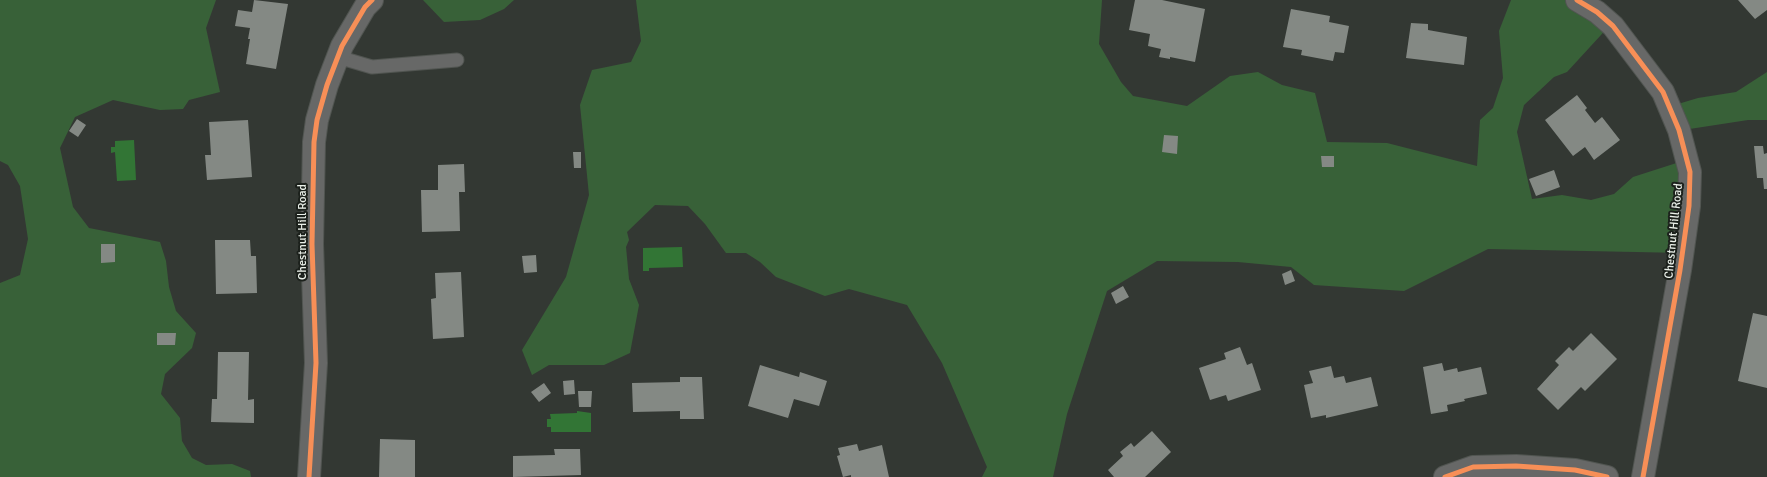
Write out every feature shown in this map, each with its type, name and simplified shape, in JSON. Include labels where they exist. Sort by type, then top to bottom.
[{"type":"street","name":"Chestnut Hill Road","points":[[309,477],[316,363],[312,244],[314,142],[317,120],[338,57],[346,39],[372,0]]},
{"type":"street","name":"Chestnut Hill Road","points":[[1577,0],[1597,12],[1613,26],[1663,92],[1679,130],[1690,172],[1689,206],[1680,270],[1643,477]]},
{"type":"street","points":[[1445,477],[1473,467],[1516,466],[1575,470],[1607,477]]},
{"type":"lane","points":[[338,57],[372,67],[457,60]]},
{"type":"shaded area","points":[[0,0],[216,0],[206,28],[220,92],[189,100],[183,109],[160,110],[113,100],[75,117],[60,148],[73,207],[89,228],[160,242],[166,261],[169,287],[176,311],[196,333],[192,348],[165,374],[161,394],[180,418],[182,441],[192,458],[206,465],[232,464],[250,471],[251,477],[0,477],[0,283],[20,275],[28,239],[20,186],[8,165],[0,161]]},
{"type":"shaded area","points":[[423,0],[514,0],[504,9],[480,20],[444,22]]},
{"type":"shaded area","points":[[636,0],[1102,0],[1099,44],[1121,82],[1133,96],[1187,106],[1230,76],[1258,72],[1282,85],[1315,93],[1327,142],[1387,143],[1477,166],[1480,120],[1493,108],[1503,78],[1499,31],[1511,0],[1581,0],[1612,23],[1567,72],[1554,77],[1524,105],[1517,132],[1532,199],[1562,195],[1591,200],[1614,194],[1633,177],[1689,159],[1685,253],[1488,249],[1404,291],[1314,285],[1291,267],[1238,262],[1157,261],[1107,291],[1067,414],[1053,477],[982,477],[987,467],[942,363],[907,305],[849,289],[825,296],[776,277],[760,262],[746,253],[726,253],[705,224],[688,206],[655,205],[627,232],[629,240],[626,247],[629,279],[639,305],[630,353],[604,365],[549,365],[532,375],[522,350],[566,277],[589,195],[580,105],[592,70],[631,62],[641,41]]},
{"type":"shaded area","points":[[1767,72],[1767,120],[1748,120],[1683,130],[1678,104],[1698,98],[1736,92]]},
{"type":"shaded area","points":[[134,140],[136,180],[117,181],[115,152],[111,153],[111,147],[115,147],[115,141]]},
{"type":"shaded area","points":[[682,247],[683,267],[649,268],[649,271],[643,271],[643,248]]},
{"type":"shaded area","points":[[577,411],[591,413],[591,432],[551,432],[551,427],[547,427],[547,419],[551,419],[550,414],[577,413]]},
{"type":"building","points":[[254,0],[288,4],[276,69],[246,64],[250,39],[248,39],[250,28],[235,26],[238,10],[252,12]]},
{"type":"building","points":[[1135,0],[1162,0],[1205,9],[1195,62],[1170,57],[1170,59],[1159,57],[1161,49],[1148,46],[1150,34],[1129,30]]},
{"type":"building","points":[[1738,0],[1767,0],[1767,10],[1755,19]]},
{"type":"building","points":[[1291,9],[1330,16],[1329,22],[1349,26],[1344,53],[1335,52],[1333,61],[1301,55],[1302,50],[1283,47]]},
{"type":"building","points":[[1411,23],[1428,24],[1428,30],[1467,37],[1464,65],[1406,58]]},
{"type":"building","points":[[1577,95],[1587,108],[1585,110],[1595,123],[1602,117],[1620,140],[1594,160],[1585,147],[1573,156],[1545,120]]},
{"type":"building","points":[[77,119],[86,125],[78,137],[69,131]]},
{"type":"building","points":[[248,120],[252,177],[207,180],[205,155],[211,155],[209,122]]},
{"type":"building","points":[[1164,135],[1178,136],[1177,154],[1162,152]]},
{"type":"building","points":[[1754,146],[1763,146],[1764,154],[1767,153],[1767,189],[1764,189],[1763,178],[1757,178]]},
{"type":"building","points":[[573,152],[581,152],[581,168],[574,168]]},
{"type":"building","points":[[1321,156],[1334,156],[1334,167],[1322,167]]},
{"type":"building","points":[[464,164],[465,192],[459,192],[460,231],[422,232],[421,190],[438,190],[438,165]]},
{"type":"building","points":[[1554,170],[1560,187],[1536,196],[1529,179]]},
{"type":"building","points":[[215,240],[250,240],[251,256],[256,256],[257,293],[216,294]]},
{"type":"building","points":[[101,244],[115,244],[115,262],[101,263]]},
{"type":"building","points":[[536,255],[537,272],[524,273],[522,256]]},
{"type":"building","points":[[1291,270],[1295,281],[1285,285],[1282,274]]},
{"type":"building","points":[[461,272],[464,337],[433,339],[431,299],[436,298],[435,273]]},
{"type":"building","points":[[1123,286],[1129,297],[1116,304],[1111,293]]},
{"type":"building","points":[[1753,313],[1767,316],[1767,388],[1738,381]]},
{"type":"building","points":[[157,333],[176,333],[175,345],[157,345]]},
{"type":"building","points":[[1591,333],[1617,359],[1585,391],[1581,387],[1558,410],[1537,389],[1559,365],[1555,361],[1569,347],[1573,351]]},
{"type":"building","points":[[1240,347],[1247,365],[1252,363],[1261,390],[1228,401],[1226,395],[1210,400],[1199,368],[1226,359],[1224,353]]},
{"type":"building","points":[[218,352],[249,352],[248,400],[254,399],[254,423],[211,422],[212,399],[217,399]]},
{"type":"building","points":[[1442,363],[1444,371],[1457,368],[1458,372],[1481,367],[1487,394],[1464,399],[1465,401],[1447,405],[1448,411],[1431,414],[1423,367]]},
{"type":"building","points":[[760,365],[799,377],[800,372],[827,381],[819,406],[794,399],[788,418],[748,406]]},
{"type":"building","points":[[1331,366],[1334,378],[1344,376],[1346,383],[1371,377],[1378,406],[1326,418],[1326,415],[1311,418],[1304,385],[1313,383],[1309,371]]},
{"type":"building","points":[[680,377],[702,377],[704,419],[680,419],[680,411],[633,412],[632,383],[680,382]]},
{"type":"building","points":[[574,380],[575,394],[564,395],[563,381]]},
{"type":"building","points":[[544,383],[551,393],[539,402],[531,392]]},
{"type":"building","points":[[578,391],[592,391],[591,407],[579,407]]},
{"type":"building","points":[[1152,431],[1171,452],[1145,477],[1114,477],[1108,470],[1123,456],[1120,452],[1131,443],[1134,447]]},
{"type":"building","points":[[380,439],[415,440],[415,477],[379,477]]},
{"type":"building","points":[[857,444],[859,451],[882,445],[889,477],[851,477],[851,475],[843,477],[837,456],[840,455],[838,448]]},
{"type":"building","points":[[554,449],[580,449],[581,475],[513,477],[513,456],[555,455]]},
{"type":"cycle path","points":[[309,477],[316,363],[312,244],[314,142],[317,120],[327,85],[342,46],[365,7],[372,0]]},
{"type":"cycle path","points":[[1577,0],[1597,12],[1613,26],[1663,92],[1679,130],[1690,172],[1689,206],[1680,270],[1643,477]]},
{"type":"cycle path","points":[[1445,477],[1473,467],[1516,466],[1575,470],[1607,477]]}]
